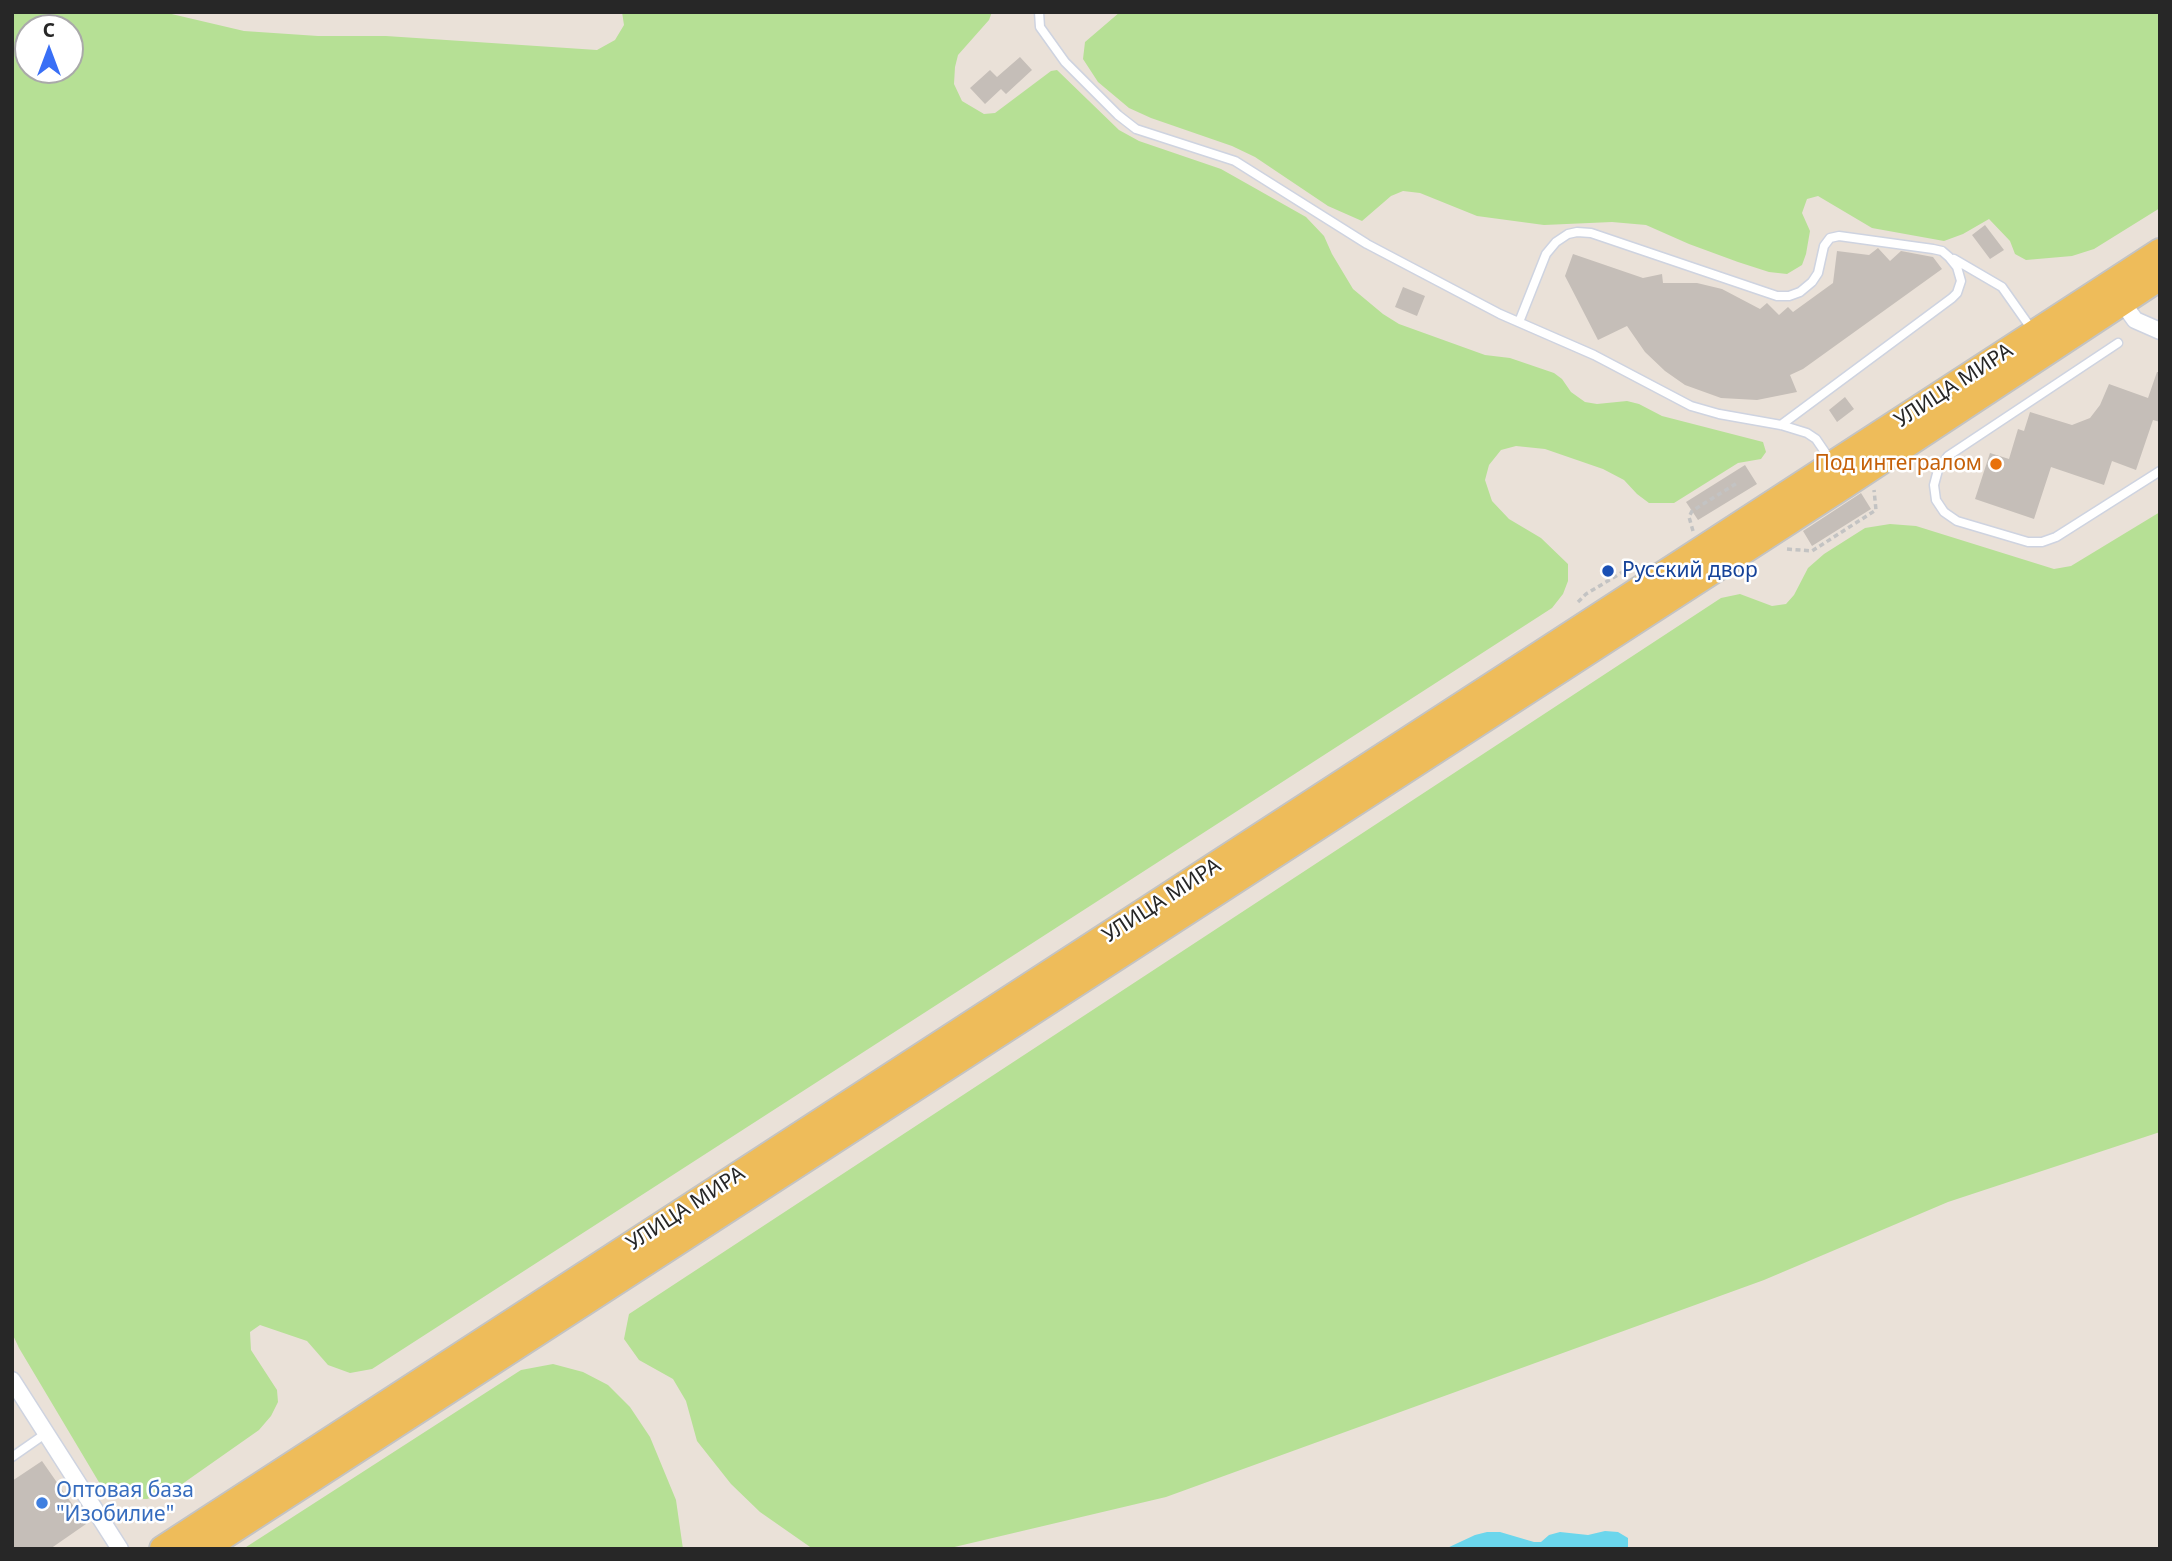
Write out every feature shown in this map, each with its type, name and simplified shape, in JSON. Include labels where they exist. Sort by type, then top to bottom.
[{"type":"main road","name":"УЛИЦА МИРА","points":[[203,1549],[2116,293],[2160,252]]},
{"type":"main road","name":"УЛИЦА МИРА","points":[[163,1549],[1840,474],[2034,334],[2116,293],[2160,277]]},
{"type":"street","points":[[2116,293],[2135,320],[2160,331]]},
{"type":"street","points":[[12,1380],[120,1549]]},
{"type":"lane","points":[[1039,12],[1040,27],[1065,62],[1118,115],[1136,129],[1235,161],[1367,244],[1519,322],[1594,355],[1691,406],[1781,425],[1812,436],[1840,474]]},
{"type":"lane","points":[[1519,322],[1546,254],[1556,242],[1568,234],[1591,233],[1777,296],[1800,292],[1812,282],[1818,273],[1824,246],[1830,238],[1839,236],[1941,251],[2002,287],[2034,334]]},
{"type":"lane","points":[[1781,425],[1952,298],[1961,281],[1957,267],[1949,257]]},
{"type":"lane","points":[[2118,343],[1948,456],[1938,470],[1934,485],[1937,500],[1944,512],[1957,521],[2028,542],[2042,542],[2056,537],[2160,471]]},
{"type":"lane","points":[[12,1457],[45,1434]]},
{"type":"path","points":[[1693,534],[1689,517],[1692,511],[1737,483]]},
{"type":"green space","points":[[12,12],[163,12],[244,31],[318,36],[386,36],[597,50],[615,40],[624,25],[622,12],[992,12],[989,20],[958,55],[955,67],[954,84],[962,101],[984,114],[995,113],[1051,71],[1057,70],[1119,130],[1139,141],[1221,169],[1306,217],[1324,236],[1353,289],[1399,324],[1485,355],[1510,358],[1554,373],[1571,392],[1585,402],[1597,404],[1627,401],[1662,416],[1763,442],[1766,452],[1761,459],[1738,463],[1674,503],[1649,503],[1624,480],[1603,469],[1545,449],[1516,446],[1501,450],[1489,465],[1485,480],[1492,501],[1509,519],[1541,538],[1568,564],[1568,581],[1563,594],[1552,608],[372,1369],[350,1373],[328,1365],[307,1341],[260,1325],[250,1332],[251,1350],[277,1390],[278,1402],[271,1416],[259,1430],[175,1489],[147,1499],[125,1498],[103,1489],[12,1333]]},
{"type":"green space","points":[[1120,12],[2160,12],[2160,208],[2094,249],[2072,256],[2026,260],[2015,254],[2010,241],[1989,219],[1944,241],[1872,228],[1818,196],[1807,199],[1802,213],[1810,231],[1802,265],[1787,274],[1769,272],[1738,262],[1646,225],[1612,222],[1544,225],[1477,216],[1420,193],[1403,191],[1391,196],[1362,221],[1328,206],[1255,157],[1129,108],[1098,82],[1083,59],[1085,42]]},
{"type":"green space","points":[[2160,512],[2160,1132],[1948,1202],[1764,1280],[1166,1497],[946,1549],[813,1549],[760,1512],[731,1484],[697,1441],[686,1401],[673,1379],[639,1360],[624,1339],[629,1314],[1721,598],[1740,594],[1772,606],[1786,604],[1794,595],[1808,568],[1824,554],[1865,528],[1890,524],[1916,526],[2054,569],[2071,566]]},
{"type":"green space","points":[[553,1364],[583,1372],[608,1385],[630,1407],[650,1437],[676,1500],[683,1549],[243,1549],[521,1370]]},
{"type":"water","points":[[1605,1531],[1618,1532],[1628,1538],[1628,1549],[1445,1549],[1487,1532],[1500,1532],[1541,1542],[1549,1535],[1560,1532],[1588,1535]]},
{"type":"building","points":[[1020,57],[1032,70],[1006,94],[1001,89],[985,104],[970,88],[990,70],[997,77]]},
{"type":"building","points":[[1985,225],[2004,250],[1990,259],[1972,235]]},
{"type":"building","points":[[1878,248],[1890,261],[1901,251],[1933,257],[1942,269],[1803,369],[1790,375],[1797,392],[1757,400],[1721,398],[1685,385],[1645,352],[1627,326],[1598,340],[1565,276],[1573,254],[1643,278],[1662,274],[1663,283],[1697,283],[1722,289],[1760,309],[1767,303],[1779,315],[1788,307],[1793,312],[1833,283],[1837,251],[1869,255]]},
{"type":"building","points":[[1403,287],[1425,296],[1417,316],[1395,307]]},
{"type":"building","points":[[2157,372],[2160,372],[2160,422],[2153,420],[2136,470],[2112,461],[2104,485],[2051,467],[2034,519],[1975,499],[1990,453],[2009,459],[2018,429],[2024,431],[2030,412],[2072,425],[2090,418],[2100,405],[2109,384],[2148,398]]},
{"type":"building","points":[[1845,397],[1854,409],[1837,422],[1829,410]]},
{"type":"building","points":[[1745,465],[1757,484],[1698,520],[1686,502]]},
{"type":"building","points":[[1861,493],[1871,509],[1812,546],[1803,531]]},
{"type":"building","name":"Оптовая база \"Изобилие\"","points":[[42,1461],[86,1524],[50,1549],[12,1549],[12,1481]]},
{"type":"place","name":"Под интегралом","points":[[1996,464]]},
{"type":"place","name":"Русский двор","points":[[1608,571]]},
{"type":"place","name":"Оптовая база \"Изобилие\"","points":[[42,1503]]}]
